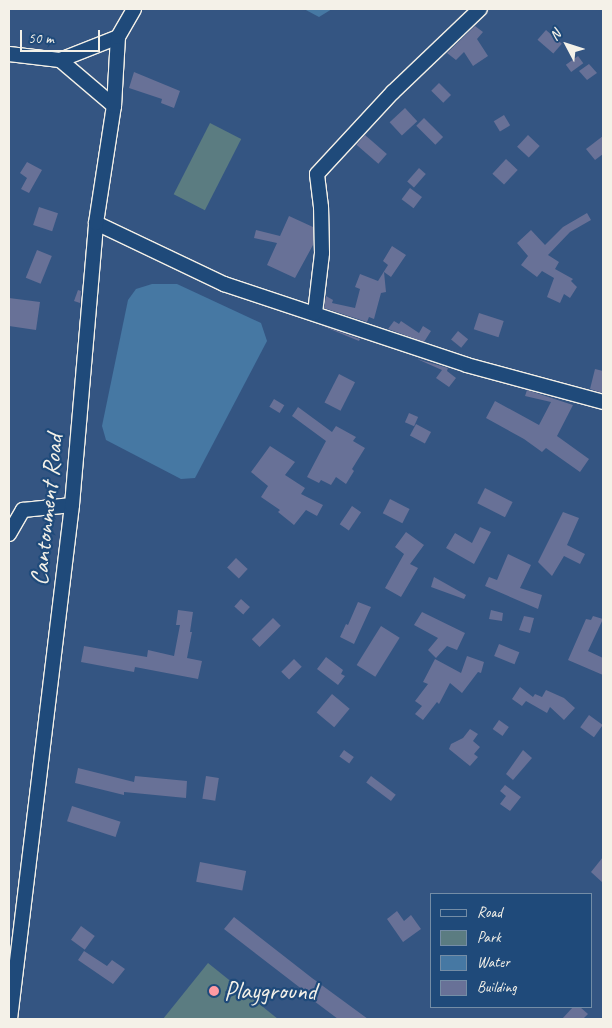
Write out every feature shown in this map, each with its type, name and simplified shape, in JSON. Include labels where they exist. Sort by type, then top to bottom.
[{"type":"street","name":"Cantonment Road","points":[[10,1019],[72,505],[96,223],[114,106],[118,37],[134,9]]},
{"type":"street","points":[[315,313],[322,252],[321,207],[317,174],[393,92],[480,9]]},
{"type":"street","points":[[9,54],[60,60],[118,37]]},
{"type":"street","points":[[60,60],[114,106]]},
{"type":"street","points":[[96,223],[224,284],[467,365],[603,402]]},
{"type":"street","points":[[9,534],[23,510],[72,505]]},
{"type":"green space","points":[[210,123],[241,139],[205,210],[174,194]]},
{"type":"green space","name":"Playground","points":[[208,963],[278,1019],[163,1019]]},
{"type":"water","points":[[304,9],[332,9],[319,17]]},
{"type":"water","points":[[152,284],[177,284],[261,323],[267,341],[195,478],[181,479],[106,440],[102,426],[128,300],[136,289]]},
{"type":"building","points":[[475,26],[483,32],[477,39],[488,56],[473,66],[464,52],[456,60],[447,53]]},
{"type":"building","points":[[546,30],[562,44],[553,54],[537,40]]},
{"type":"building","points":[[578,56],[583,63],[571,72],[566,65]]},
{"type":"building","points":[[589,64],[597,73],[587,80],[579,71]]},
{"type":"building","points":[[134,72],[180,91],[174,108],[161,103],[162,99],[129,88]]},
{"type":"building","points":[[439,83],[451,95],[443,103],[431,91]]},
{"type":"building","points":[[405,108],[417,121],[402,135],[390,122]]},
{"type":"building","points":[[504,115],[510,125],[500,131],[494,121]]},
{"type":"building","points":[[424,118],[443,137],[435,145],[416,126]]},
{"type":"building","points":[[365,135],[387,154],[378,164],[356,145]]},
{"type":"building","points":[[528,135],[540,146],[529,158],[517,147]]},
{"type":"building","points":[[603,136],[603,154],[595,160],[586,149]]},
{"type":"building","points":[[506,159],[518,170],[504,185],[492,174]]},
{"type":"building","points":[[27,162],[42,170],[29,193],[21,189],[27,178],[20,173]]},
{"type":"building","points":[[419,168],[426,174],[414,187],[407,182]]},
{"type":"building","points":[[410,188],[422,197],[414,208],[402,199]]},
{"type":"building","points":[[39,207],[58,213],[52,231],[33,225]]},
{"type":"building","points":[[587,213],[591,220],[570,232],[548,255],[559,262],[555,269],[573,279],[571,281],[577,287],[570,298],[564,294],[560,303],[547,297],[554,278],[542,271],[537,277],[521,265],[528,256],[517,243],[531,230],[545,245],[563,227]]},
{"type":"building","points":[[289,216],[313,227],[313,245],[295,278],[267,265],[277,243],[254,238],[256,230],[280,236]]},
{"type":"building","points":[[392,246],[406,255],[391,277],[384,272],[386,292],[381,293],[374,319],[369,317],[367,322],[324,308],[326,296],[333,300],[332,303],[355,308],[360,289],[355,287],[360,274],[378,281],[388,265],[383,261]]},
{"type":"building","points":[[37,250],[52,256],[41,284],[26,278]]},
{"type":"building","points":[[78,290],[81,291],[80,303],[74,301]]},
{"type":"building","points":[[9,298],[40,302],[36,330],[9,326]]},
{"type":"building","points":[[479,313],[504,321],[498,337],[474,329]]},
{"type":"building","points":[[394,321],[399,324],[401,321],[419,333],[423,326],[431,331],[424,342],[388,329]]},
{"type":"building","points":[[320,325],[360,339],[359,341]]},
{"type":"building","points":[[458,331],[468,339],[461,348],[451,340]]},
{"type":"building","points":[[417,359],[448,368],[447,371],[456,378],[449,387],[436,378],[442,370]]},
{"type":"building","points":[[595,369],[603,371],[603,393],[590,389]]},
{"type":"building","points":[[339,374],[355,382],[341,411],[324,403]]},
{"type":"building","points":[[527,390],[573,405],[557,436],[589,459],[580,472],[546,448],[542,452],[524,439],[486,418],[495,401],[539,425],[551,402],[525,396]]},
{"type":"building","points":[[274,399],[284,405],[280,413],[269,407]]},
{"type":"building","points":[[298,407],[332,432],[336,426],[356,437],[353,441],[365,448],[352,469],[354,471],[346,484],[336,477],[331,485],[321,480],[319,483],[307,477],[326,441],[292,416]]},
{"type":"building","points":[[409,413],[418,417],[414,426],[405,422]]},
{"type":"building","points":[[416,424],[431,432],[425,443],[410,435]]},
{"type":"building","points":[[270,446],[295,462],[285,475],[305,488],[301,494],[323,505],[317,516],[306,510],[294,525],[278,512],[280,510],[261,497],[268,486],[251,472]]},
{"type":"building","points":[[485,488],[513,502],[505,517],[477,503]]},
{"type":"building","points":[[390,499],[410,509],[402,523],[383,513]]},
{"type":"building","points":[[352,506],[361,512],[349,530],[340,524]]},
{"type":"building","points":[[563,512],[579,518],[567,545],[585,554],[580,564],[564,556],[552,576],[538,562]]},
{"type":"building","points":[[480,527],[491,532],[474,564],[446,548],[455,533],[472,543]]},
{"type":"building","points":[[406,532],[424,545],[410,564],[418,568],[401,597],[385,588],[404,554],[395,547]]},
{"type":"building","points":[[508,554],[531,565],[520,588],[542,595],[538,609],[485,586],[489,577],[497,580]]},
{"type":"building","points":[[236,558],[248,569],[239,578],[227,568]]},
{"type":"building","points":[[434,577],[466,595],[464,599],[431,587]]},
{"type":"building","points":[[241,599],[250,607],[243,614],[234,606]]},
{"type":"building","points":[[358,602],[371,607],[354,644],[340,637],[346,624],[348,625]]},
{"type":"building","points":[[178,610],[193,612],[190,632],[192,632],[187,658],[202,661],[198,679],[135,667],[134,672],[81,662],[84,646],[147,657],[148,650],[174,656],[180,625],[176,625]]},
{"type":"building","points":[[491,610],[503,613],[502,621],[489,619]]},
{"type":"building","points":[[422,612],[465,633],[457,650],[447,646],[436,658],[428,650],[438,638],[414,625]]},
{"type":"building","points":[[524,616],[534,618],[530,633],[519,630]]},
{"type":"building","points":[[593,616],[603,619],[588,651],[603,658],[603,675],[568,660],[586,619],[591,620]]},
{"type":"building","points":[[273,618],[281,626],[260,647],[252,639]]},
{"type":"building","points":[[381,626],[400,638],[375,677],[357,665]]},
{"type":"building","points":[[499,644],[519,652],[515,664],[494,656]]},
{"type":"building","points":[[467,656],[484,662],[481,673],[478,672],[462,693],[450,683],[439,704],[437,702],[423,720],[415,714],[422,706],[415,701],[428,684],[423,682],[435,659],[461,673]]},
{"type":"building","points":[[326,657],[343,670],[341,674],[345,676],[338,685],[317,669]]},
{"type":"building","points":[[294,659],[302,667],[289,680],[281,672]]},
{"type":"building","points":[[520,687],[533,697],[535,694],[542,697],[546,690],[564,698],[575,708],[564,720],[550,707],[547,713],[526,701],[522,706],[512,699]]},
{"type":"building","points":[[332,694],[350,709],[334,727],[317,712]]},
{"type":"building","points":[[589,715],[603,725],[594,737],[580,727]]},
{"type":"building","points":[[499,720],[509,727],[503,736],[493,729]]},
{"type":"building","points":[[470,729],[478,734],[473,741],[480,747],[474,754],[478,757],[470,766],[449,749],[451,744],[463,738]]},
{"type":"building","points":[[344,750],[354,757],[349,763],[339,757]]},
{"type":"building","points":[[523,750],[532,758],[513,780],[506,774]]},
{"type":"building","points":[[78,768],[134,782],[135,776],[187,781],[186,798],[124,792],[124,795],[75,783]]},
{"type":"building","points":[[206,776],[219,778],[215,801],[202,799]]},
{"type":"building","points":[[371,776],[396,795],[391,801],[366,782]]},
{"type":"building","points":[[505,785],[521,797],[510,811],[500,804],[506,796],[500,791]]},
{"type":"building","points":[[72,806],[121,822],[116,837],[67,821]]},
{"type":"building","points":[[603,857],[603,883],[591,872]]},
{"type":"building","points":[[200,862],[246,871],[242,891],[196,882]]},
{"type":"building","points":[[397,911],[404,921],[411,915],[421,929],[403,942],[387,919]]},
{"type":"building","points":[[234,917],[368,1019],[338,1019],[302,992],[303,990],[224,929]]},
{"type":"building","points":[[81,926],[95,936],[85,950],[71,940]]},
{"type":"building","points":[[84,951],[107,966],[112,960],[125,969],[113,984],[78,960]]},
{"type":"building","points":[[572,1008],[581,1008],[588,1014],[583,1019],[562,1019]]},
{"type":"place","name":"Playground","points":[[214,991]]}]
